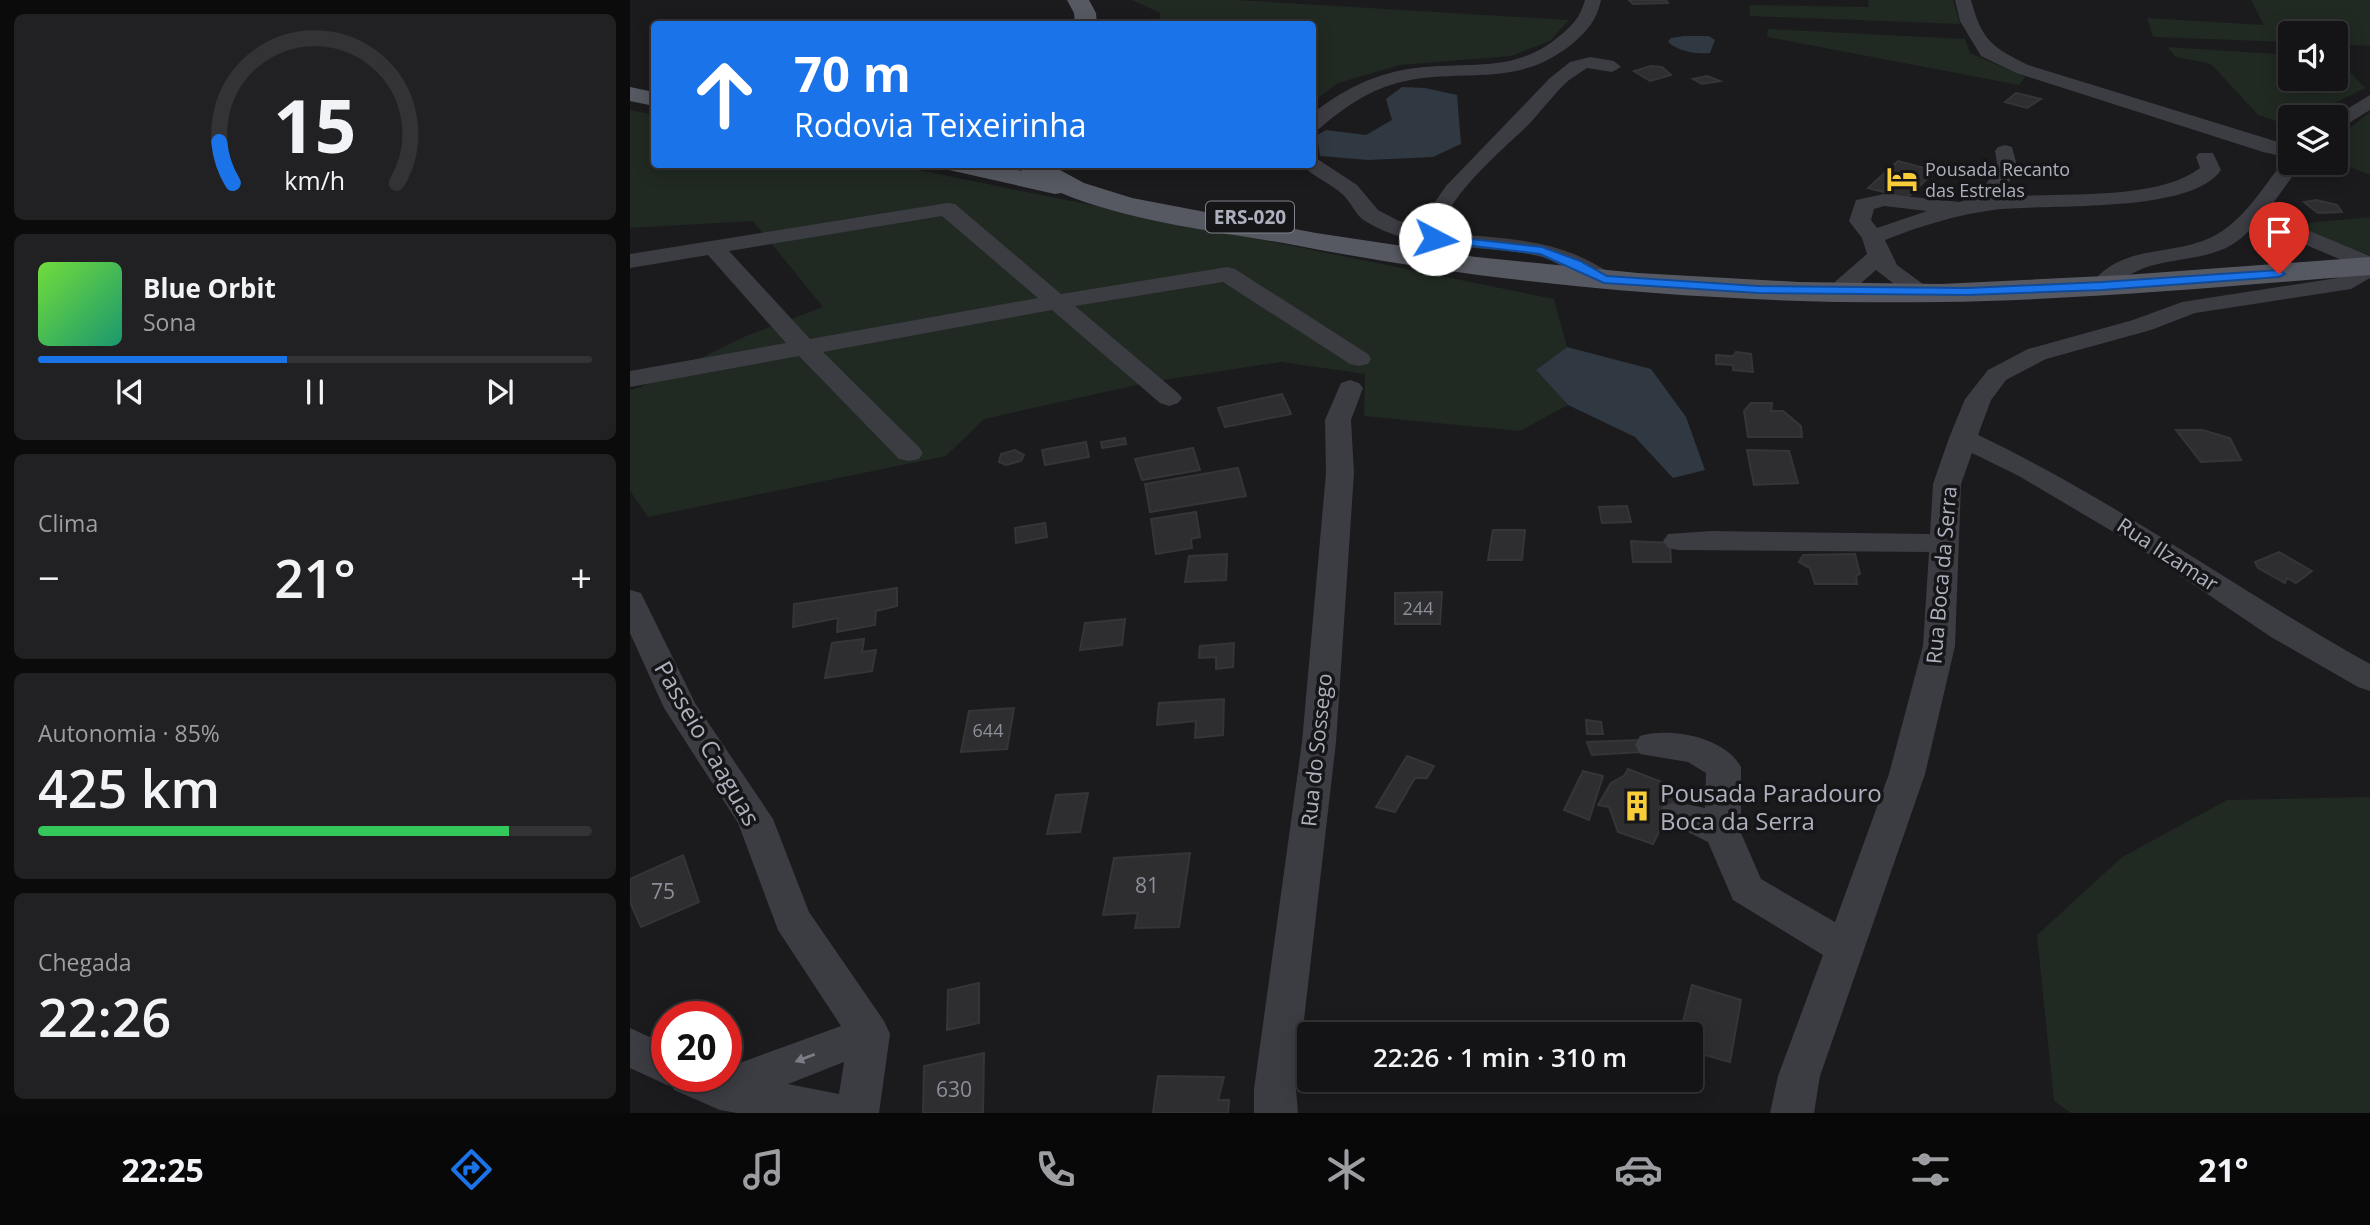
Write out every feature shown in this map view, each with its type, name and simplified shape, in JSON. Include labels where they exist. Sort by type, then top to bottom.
[{"type":"main road","points":[[1070,0],[1070,21]]},
{"type":"main road","points":[[1078,0],[1086,21]]},
{"type":"main road","points":[[630,94],[651,98]]},
{"type":"main road","points":[[976,168],[1078,190]]},
{"type":"main road","name":"ERS-020","points":[[1035,168],[1078,190],[1309,241],[1404,257],[1443,250]]},
{"type":"main road","name":"ERS-020","points":[[1061,168],[1103,186],[1139,195],[1604,279],[1758,290],[1919,292],[2102,286],[2370,266]]},
{"type":"street","points":[[1316,121],[1357,90],[1390,79],[1414,74],[1531,63],[1545,56],[1580,29],[1589,18],[1593,0]]},
{"type":"street","points":[[1963,0],[1968,20],[1987,51],[2022,69],[2278,150]]},
{"type":"street","points":[[1443,250],[1431,227],[1434,218],[1464,178],[1557,82],[1577,66],[1586,62],[1600,62],[1612,67]]},
{"type":"street","points":[[2348,117],[2370,101]]},
{"type":"street","points":[[1836,292],[1849,284],[1875,247],[1964,209],[1986,196],[2008,170],[2005,151]]},
{"type":"street","points":[[1919,292],[1893,276],[1860,221],[1864,205],[1875,201],[1935,204],[1964,209],[1996,203],[2169,190],[2194,182],[2211,170],[2206,157]]},
{"type":"street","points":[[1316,166],[1350,189],[1370,215],[1443,250]]},
{"type":"street","points":[[2102,286],[2108,278],[2136,264],[2219,242],[2253,215],[2283,175]]},
{"type":"street","points":[[630,261],[947,209],[1169,398]]},
{"type":"street","points":[[2253,215],[2370,266]]},
{"type":"street","points":[[713,247],[803,348],[909,453]]},
{"type":"street","name":"Rua Boca da Serra","points":[[1792,1113],[1799,1076],[1907,774],[1939,646],[1947,484],[1978,399],[1997,375],[2037,354],[2142,325],[2190,307],[2357,287],[2370,266]]},
{"type":"street","name":"Rua do Sossego","points":[[1058,302],[1227,274],[1355,374],[1338,420],[1340,473],[1322,701],[1275,1089],[1276,1113]]},
{"type":"street","points":[[630,379],[1058,302]]},
{"type":"street","name":"Rua Ilzamar","points":[[1962,438],[2029,470],[2142,536],[2282,629],[2370,679]]},
{"type":"street","points":[[1678,541],[1781,539],[1942,543]]},
{"type":"street","name":"Passeio Caaguas","points":[[630,600],[681,708],[755,820],[792,919],[869,1034]]},
{"type":"street","points":[[1652,745],[1696,750],[1724,767],[1723,833],[1746,889],[1846,949]]},
{"type":"street","points":[[1676,816],[1695,819],[1723,833]]},
{"type":"street","points":[[742,1072],[869,1034],[857,1113]]},
{"type":"street","points":[[630,1047],[651,1058]]},
{"type":"street","points":[[742,1091],[836,1113]]},
{"type":"shaded area","points":[[1132,0],[1237,0],[1569,20],[1550,41],[1511,56],[1400,65],[1338,83],[1316,100],[1316,21],[1159,21],[1160,13]]},
{"type":"shaded area","points":[[1868,0],[1953,0],[1960,24],[1750,16],[1749,5],[1869,7]]},
{"type":"shaded area","points":[[2251,0],[2370,0],[2370,46],[2348,45],[2348,21],[2278,21],[2278,42],[2153,37],[2147,18],[2264,25]]},
{"type":"shaded area","points":[[1768,29],[1965,39],[1970,53],[2025,77],[2019,85],[1767,37]]},
{"type":"shaded area","points":[[1709,36],[1715,40],[1710,53],[1688,52],[1668,42],[1671,38]]},
{"type":"shaded area","points":[[2167,47],[2278,54],[2278,91],[2348,91],[2348,70],[2365,88],[2331,105],[2278,105],[2278,122],[2258,115],[2211,64],[2176,57]]},
{"type":"shaded area","points":[[1402,87],[1425,88],[1457,95],[1461,144],[1433,157],[1368,160],[1320,156],[1317,135],[1326,130],[1366,135],[1392,120],[1386,99]]},
{"type":"shaded area","points":[[630,110],[651,114],[651,168],[909,168],[1554,299],[1567,347],[1536,370],[1568,405],[1520,431],[1364,416],[1365,374],[1281,362],[1150,382],[984,419],[946,456],[648,517],[630,491],[630,390],[746,336],[823,307],[753,221],[630,228]]},
{"type":"shaded area","points":[[2370,112],[2370,175],[2348,166],[2348,129]]},
{"type":"shaded area","points":[[2370,217],[2370,255],[2287,225]]},
{"type":"shaded area","points":[[1567,347],[1651,369],[1686,417],[1705,470],[1673,478],[1635,437],[1568,405],[1536,370]]},
{"type":"shaded area","points":[[2370,797],[2370,1113],[2071,1113],[2054,1101],[2037,935],[2122,857],[2227,800]]},
{"type":"building","points":[[1629,0],[1666,0],[1668,3],[1633,4]]},
{"type":"building","points":[[1651,66],[1662,67],[1671,75],[1650,81],[1634,71]]},
{"type":"building","points":[[1707,76],[1720,81],[1702,84],[1693,79]]},
{"type":"building","points":[[2016,93],[2041,99],[2027,108],[2005,102]]},
{"type":"building","name":"Pousada Recanto das Estrelas","points":[[1898,161],[1935,171],[1907,198],[1868,188]]},
{"type":"building","points":[[2316,200],[2337,205],[2342,212],[2318,213],[2304,202]]},
{"type":"building","points":[[1736,352],[1751,354],[1753,372],[1733,370],[1733,365],[1716,364],[1716,355],[1733,356]]},
{"type":"building","points":[[1282,394],[1291,414],[1225,427],[1218,408]]},
{"type":"building","points":[[1751,403],[1772,403],[1771,411],[1783,411],[1801,426],[1802,437],[1748,437],[1744,411]]},
{"type":"building","points":[[2176,430],[2202,430],[2230,438],[2241,460],[2201,462]]},
{"type":"building","points":[[1125,438],[1126,444],[1102,448],[1101,442]]},
{"type":"building","points":[[1086,442],[1089,457],[1045,465],[1042,450]]},
{"type":"building","points":[[1193,448],[1200,470],[1142,480],[1135,459]]},
{"type":"building","points":[[1015,450],[1024,455],[1021,461],[1006,465],[999,462],[1001,454]]},
{"type":"building","points":[[1747,450],[1789,451],[1798,483],[1754,485]]},
{"type":"building","points":[[1238,468],[1246,496],[1150,512],[1145,484]]},
{"type":"building","points":[[1627,506],[1631,522],[1602,523],[1599,507]]},
{"type":"building","points":[[1196,512],[1200,537],[1191,539],[1192,548],[1156,554],[1151,519]]},
{"type":"building","points":[[1045,523],[1047,537],[1016,543],[1015,528]]},
{"type":"building","points":[[1493,530],[1525,530],[1522,560],[1488,560]]},
{"type":"building","points":[[1631,541],[1670,543],[1671,562],[1633,562]]},
{"type":"building","points":[[2279,552],[2312,571],[2296,583],[2287,578],[2285,583],[2258,568],[2255,562]]},
{"type":"building","points":[[1227,554],[1226,580],[1185,582],[1189,556]]},
{"type":"building","points":[[1855,554],[1860,574],[1856,576],[1857,584],[1815,584],[1810,568],[1799,562],[1803,555]]},
{"type":"building","points":[[897,588],[897,606],[876,611],[875,625],[837,632],[838,618],[793,627],[794,604]]},
{"type":"building","points":[[1442,592],[1440,624],[1395,624],[1395,593]]},
{"type":"building","points":[[1125,619],[1122,645],[1080,650],[1085,623]]},
{"type":"building","points":[[864,639],[862,652],[876,650],[872,671],[825,678],[832,643]]},
{"type":"building","points":[[1234,643],[1233,667],[1216,669],[1216,657],[1199,658],[1200,646]]},
{"type":"building","points":[[1224,699],[1223,735],[1195,738],[1196,721],[1157,725],[1159,703]]},
{"type":"building","points":[[1014,708],[1007,749],[961,752],[969,711]]},
{"type":"building","points":[[1586,720],[1601,722],[1603,734],[1587,734]]},
{"type":"building","points":[[1640,740],[1640,752],[1592,755],[1587,742]]},
{"type":"building","points":[[1407,756],[1434,766],[1427,778],[1415,778],[1395,812],[1376,807]]},
{"type":"building","name":"Pousada Paradouro Boca da Serra","points":[[1628,769],[1680,789],[1653,844],[1618,832],[1609,807],[1598,805],[1611,783],[1624,776]]},
{"type":"building","points":[[1583,771],[1603,776],[1589,820],[1564,810]]},
{"type":"building","points":[[1088,793],[1080,832],[1047,834],[1056,795]]},
{"type":"building","points":[[1190,853],[1179,927],[1135,928],[1138,913],[1103,915],[1114,858]]},
{"type":"building","points":[[683,855],[699,902],[641,927],[630,902],[630,879]]},
{"type":"building","points":[[979,983],[979,1023],[947,1030],[948,990]]},
{"type":"building","points":[[1692,985],[1741,1000],[1730,1062],[1703,1055],[1703,1022],[1683,1022]]},
{"type":"building","points":[[984,1053],[983,1113],[923,1113],[924,1066]]},
{"type":"building","points":[[1158,1076],[1224,1077],[1218,1100],[1229,1100],[1228,1113],[1153,1113]]},
{"type":"place","name":"Pousada Recanto das Estrelas","points":[[1902,179]]},
{"type":"place","name":"Pousada Paradouro Boca da Serra","points":[[1637,806]]},
{"type":"route","points":[[1435,239],[1526,246],[1576,263],[1604,279],[1758,290],[1968,292],[2279,274]]}]
